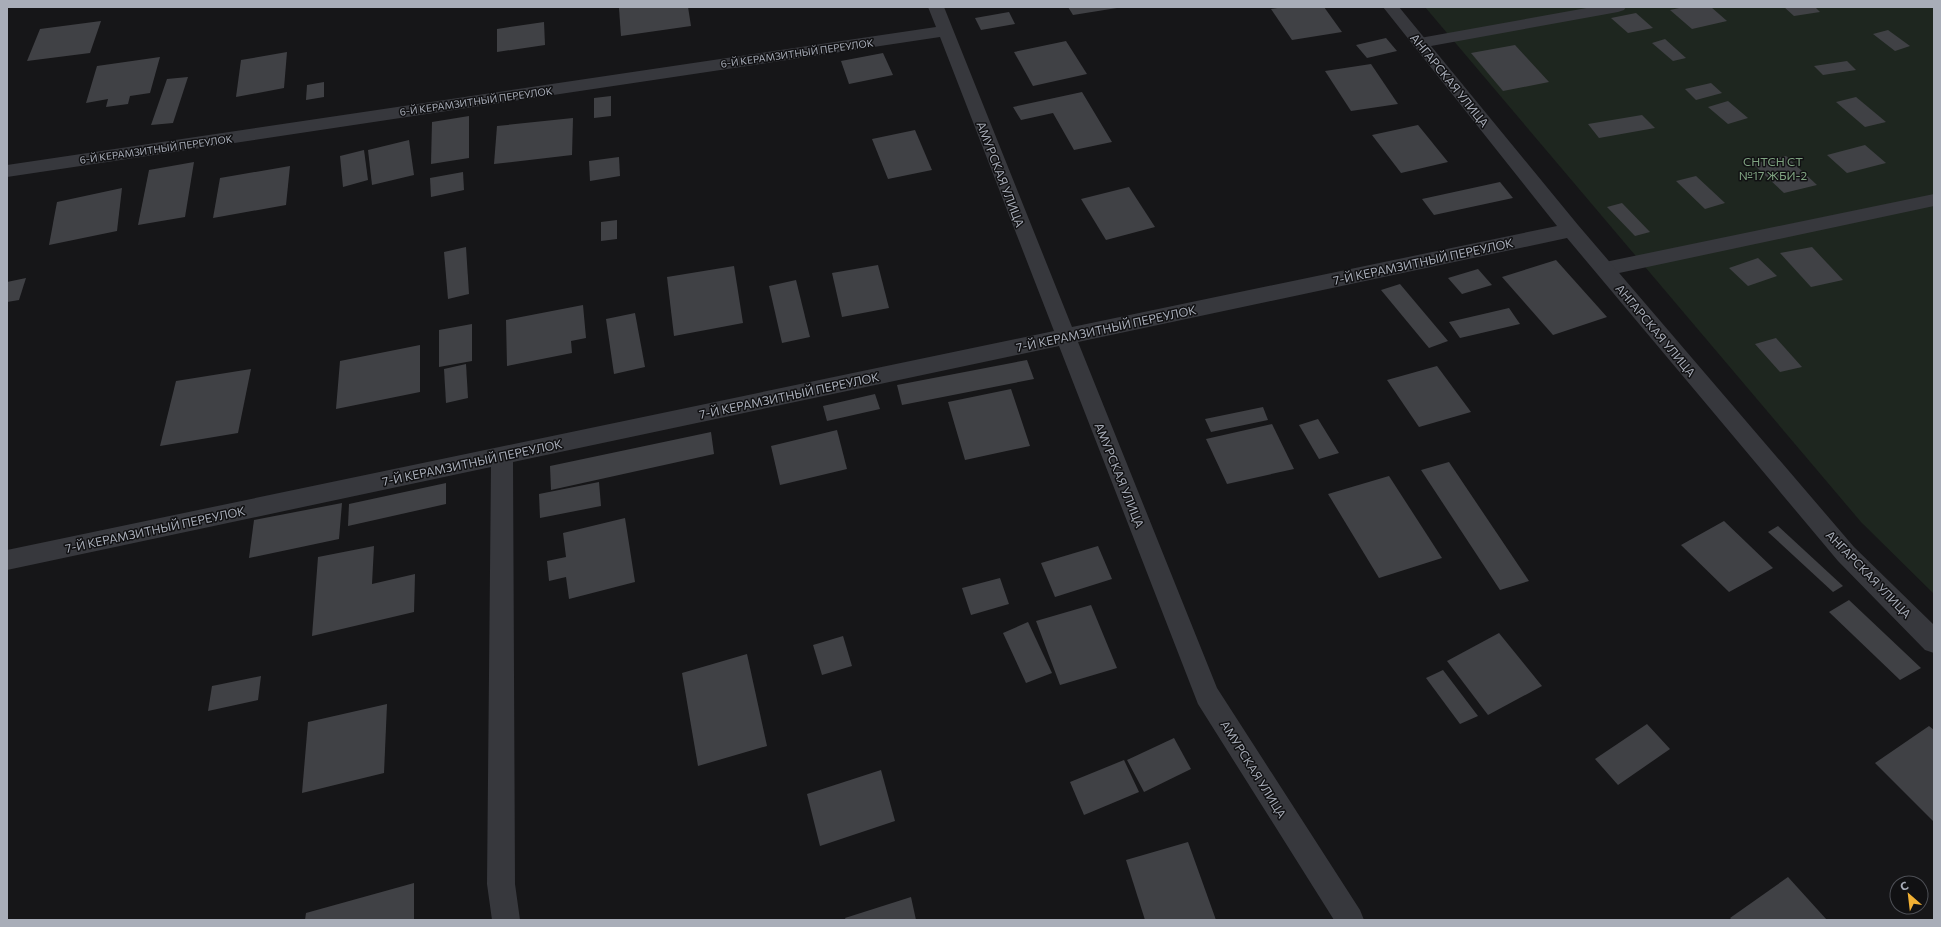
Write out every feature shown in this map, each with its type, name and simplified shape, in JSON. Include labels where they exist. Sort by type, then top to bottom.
[{"type":"street","name":"АМУРСКАЯ УЛИЦА","points":[[936,7],[1207,695],[1350,920]]},
{"type":"street","name":"АНГАРСКАЯ УЛИЦА","points":[[1391,7],[1572,230],[1846,554],[1934,642]]},
{"type":"street","points":[[1420,43],[1618,7]]},
{"type":"street","name":"6-Й КЕРАМЗИТНЫЙ ПЕРЕУЛОК","points":[[7,171],[945,31]]},
{"type":"street","points":[[1605,269],[1934,200]]},
{"type":"street","name":"7-Й КЕРАМЗИТНЫЙ ПЕРЕУЛОК","points":[[7,560],[1572,230]]},
{"type":"street","points":[[502,456],[501,884],[506,920]]},
{"type":"green space","name":"СНТСН СТ №17 ЖБИ-2","points":[[1425,7],[1934,7],[1934,594],[1861,522]]},
{"type":"building","points":[[688,7],[691,26],[621,36],[619,8]]},
{"type":"building","points":[[1068,7],[1117,7],[1117,8],[1073,15]]},
{"type":"building","points":[[1284,7],[1324,7],[1342,32],[1292,40],[1271,9]]},
{"type":"building","points":[[1684,7],[1711,7],[1727,21],[1692,29],[1670,10]]},
{"type":"building","points":[[1784,7],[1815,7],[1820,12],[1794,16]]},
{"type":"building","points":[[1009,12],[1015,24],[981,30],[975,18]]},
{"type":"building","points":[[1636,13],[1653,28],[1628,33],[1611,18]]},
{"type":"building","points":[[101,21],[90,53],[27,61],[40,29]]},
{"type":"building","points":[[544,22],[545,45],[497,52],[497,29]]},
{"type":"building","points":[[1888,30],[1910,46],[1895,51],[1873,34]]},
{"type":"building","points":[[1386,38],[1397,51],[1367,58],[1356,45]]},
{"type":"building","points":[[1665,39],[1686,58],[1673,61],[1652,43]]},
{"type":"building","points":[[1066,41],[1087,74],[1033,86],[1014,52]]},
{"type":"building","points":[[1515,45],[1549,82],[1503,91],[1471,53]]},
{"type":"building","points":[[287,52],[284,88],[236,97],[241,60]]},
{"type":"building","points":[[883,53],[893,75],[849,84],[841,61]]},
{"type":"building","points":[[160,57],[150,93],[130,96],[128,104],[106,107],[108,99],[86,103],[97,66]]},
{"type":"building","points":[[1847,61],[1856,70],[1823,75],[1814,66]]},
{"type":"building","points":[[1371,64],[1398,104],[1351,111],[1325,71]]},
{"type":"building","points":[[188,77],[173,123],[151,125],[167,79]]},
{"type":"building","points":[[324,82],[324,97],[306,100],[307,85]]},
{"type":"building","points":[[1711,83],[1722,93],[1696,100],[1685,89]]},
{"type":"building","points":[[1082,92],[1112,142],[1074,150],[1053,113],[1021,120],[1013,107]]},
{"type":"building","points":[[611,96],[611,116],[594,118],[594,98]]},
{"type":"building","points":[[1856,97],[1886,122],[1865,127],[1836,102]]},
{"type":"building","points":[[1728,101],[1748,118],[1728,124],[1708,107]]},
{"type":"building","points":[[1642,115],[1655,128],[1599,138],[1588,124]]},
{"type":"building","points":[[469,116],[469,158],[431,164],[432,122]]},
{"type":"building","points":[[573,118],[572,155],[494,164],[497,126]]},
{"type":"building","points":[[1418,125],[1448,162],[1401,173],[1372,135]]},
{"type":"building","points":[[915,130],[932,170],[888,179],[872,139]]},
{"type":"building","points":[[409,140],[414,175],[372,185],[368,150]]},
{"type":"building","points":[[1865,145],[1886,163],[1847,173],[1827,155]]},
{"type":"building","points":[[364,150],[368,180],[343,187],[340,156]]},
{"type":"building","points":[[1786,156],[1817,185],[1784,193],[1753,164]]},
{"type":"building","points":[[619,157],[620,176],[590,181],[589,161]]},
{"type":"building","points":[[194,162],[185,217],[138,225],[149,170]]},
{"type":"building","points":[[290,166],[286,205],[213,218],[220,178]]},
{"type":"building","points":[[463,172],[464,190],[431,197],[430,178]]},
{"type":"building","points":[[1696,176],[1725,203],[1705,209],[1676,181]]},
{"type":"building","points":[[1500,182],[1513,198],[1434,215],[1422,199]]},
{"type":"building","points":[[1129,187],[1155,227],[1106,240],[1081,199]]},
{"type":"building","points":[[122,188],[117,231],[49,245],[57,202]]},
{"type":"building","points":[[1622,203],[1650,232],[1635,236],[1607,207]]},
{"type":"building","points":[[617,220],[617,239],[601,241],[601,222]]},
{"type":"building","points":[[466,247],[469,294],[448,299],[444,252]]},
{"type":"building","points":[[1812,247],[1843,280],[1811,287],[1780,253]]},
{"type":"building","points":[[1758,258],[1777,276],[1748,286],[1729,268]]},
{"type":"building","points":[[1556,260],[1607,317],[1553,335],[1502,277]]},
{"type":"building","points":[[878,265],[889,308],[842,317],[832,273]]},
{"type":"building","points":[[734,266],[743,323],[674,336],[667,277]]},
{"type":"building","points":[[1478,269],[1492,285],[1462,294],[1448,278]]},
{"type":"building","points":[[26,278],[19,300],[7,302],[7,282]]},
{"type":"building","points":[[796,280],[810,337],[782,343],[769,286]]},
{"type":"building","points":[[1400,284],[1448,341],[1429,348],[1381,290]]},
{"type":"building","points":[[583,305],[586,338],[571,341],[572,353],[507,366],[506,320]]},
{"type":"building","points":[[1509,308],[1520,324],[1460,338],[1449,322]]},
{"type":"building","points":[[635,313],[645,367],[614,374],[606,319]]},
{"type":"building","points":[[472,324],[472,361],[439,367],[439,330]]},
{"type":"building","points":[[1776,338],[1802,367],[1780,372],[1755,344]]},
{"type":"building","points":[[420,345],[420,392],[336,409],[340,361]]},
{"type":"building","points":[[1027,360],[1034,379],[902,405],[897,385]]},
{"type":"building","points":[[466,364],[468,398],[446,403],[444,369]]},
{"type":"building","points":[[1437,366],[1471,412],[1419,427],[1387,380]]},
{"type":"building","points":[[251,369],[238,433],[160,446],[176,381]]},
{"type":"building","points":[[1011,389],[1030,446],[965,460],[948,402]]},
{"type":"building","points":[[875,394],[880,409],[827,421],[823,406]]},
{"type":"building","points":[[1263,407],[1268,420],[1211,432],[1205,419]]},
{"type":"building","points":[[1318,419],[1339,453],[1319,459],[1299,425]]},
{"type":"building","points":[[1272,424],[1294,469],[1227,484],[1206,439]]},
{"type":"building","points":[[837,430],[847,469],[780,485],[771,446]]},
{"type":"building","points":[[711,432],[714,454],[551,490],[550,466]]},
{"type":"building","points":[[1449,462],[1529,581],[1500,590],[1421,470]]},
{"type":"building","points":[[1389,476],[1442,558],[1379,578],[1328,494]]},
{"type":"building","points":[[599,482],[601,506],[540,518],[539,494]]},
{"type":"building","points":[[446,483],[446,504],[348,526],[349,504]]},
{"type":"building","points":[[342,503],[339,539],[249,558],[254,520]]},
{"type":"building","points":[[625,518],[635,582],[569,599],[566,577],[549,581],[547,561],[566,557],[563,533]]},
{"type":"building","points":[[1724,521],[1773,568],[1729,592],[1681,545]]},
{"type":"building","points":[[1778,526],[1843,586],[1833,592],[1768,532]]},
{"type":"building","points":[[374,546],[372,584],[415,574],[414,612],[312,636],[318,557]]},
{"type":"building","points":[[1098,546],[1112,579],[1055,597],[1041,563]]},
{"type":"building","points":[[1000,578],[1009,604],[971,615],[962,588]]},
{"type":"building","points":[[1849,600],[1921,668],[1900,680],[1829,612]]},
{"type":"building","points":[[1091,605],[1117,668],[1060,685],[1036,621]]},
{"type":"building","points":[[1028,622],[1052,673],[1026,683],[1003,633]]},
{"type":"building","points":[[1499,633],[1542,686],[1488,715],[1447,661]]},
{"type":"building","points":[[843,636],[852,666],[822,675],[813,645]]},
{"type":"building","points":[[747,654],[767,746],[698,766],[682,673]]},
{"type":"building","points":[[1443,670],[1478,716],[1460,724],[1426,678]]},
{"type":"building","points":[[261,676],[258,700],[208,711],[212,686]]},
{"type":"building","points":[[387,704],[384,773],[302,793],[308,722]]},
{"type":"building","points":[[1647,724],[1670,749],[1618,785],[1595,759]]},
{"type":"building","points":[[1929,726],[1934,730],[1934,822],[1875,763]]},
{"type":"building","points":[[1174,738],[1191,769],[1144,792],[1127,760]]},
{"type":"building","points":[[1124,760],[1139,792],[1084,815],[1070,782]]},
{"type":"building","points":[[881,770],[895,821],[820,846],[807,794]]},
{"type":"building","points":[[1188,842],[1216,920],[1145,920],[1126,860]]},
{"type":"building","points":[[1788,877],[1827,920],[1732,920],[1730,918]]},
{"type":"building","points":[[414,883],[414,920],[305,920],[306,913]]},
{"type":"building","points":[[911,897],[916,920],[846,920],[845,918]]}]
